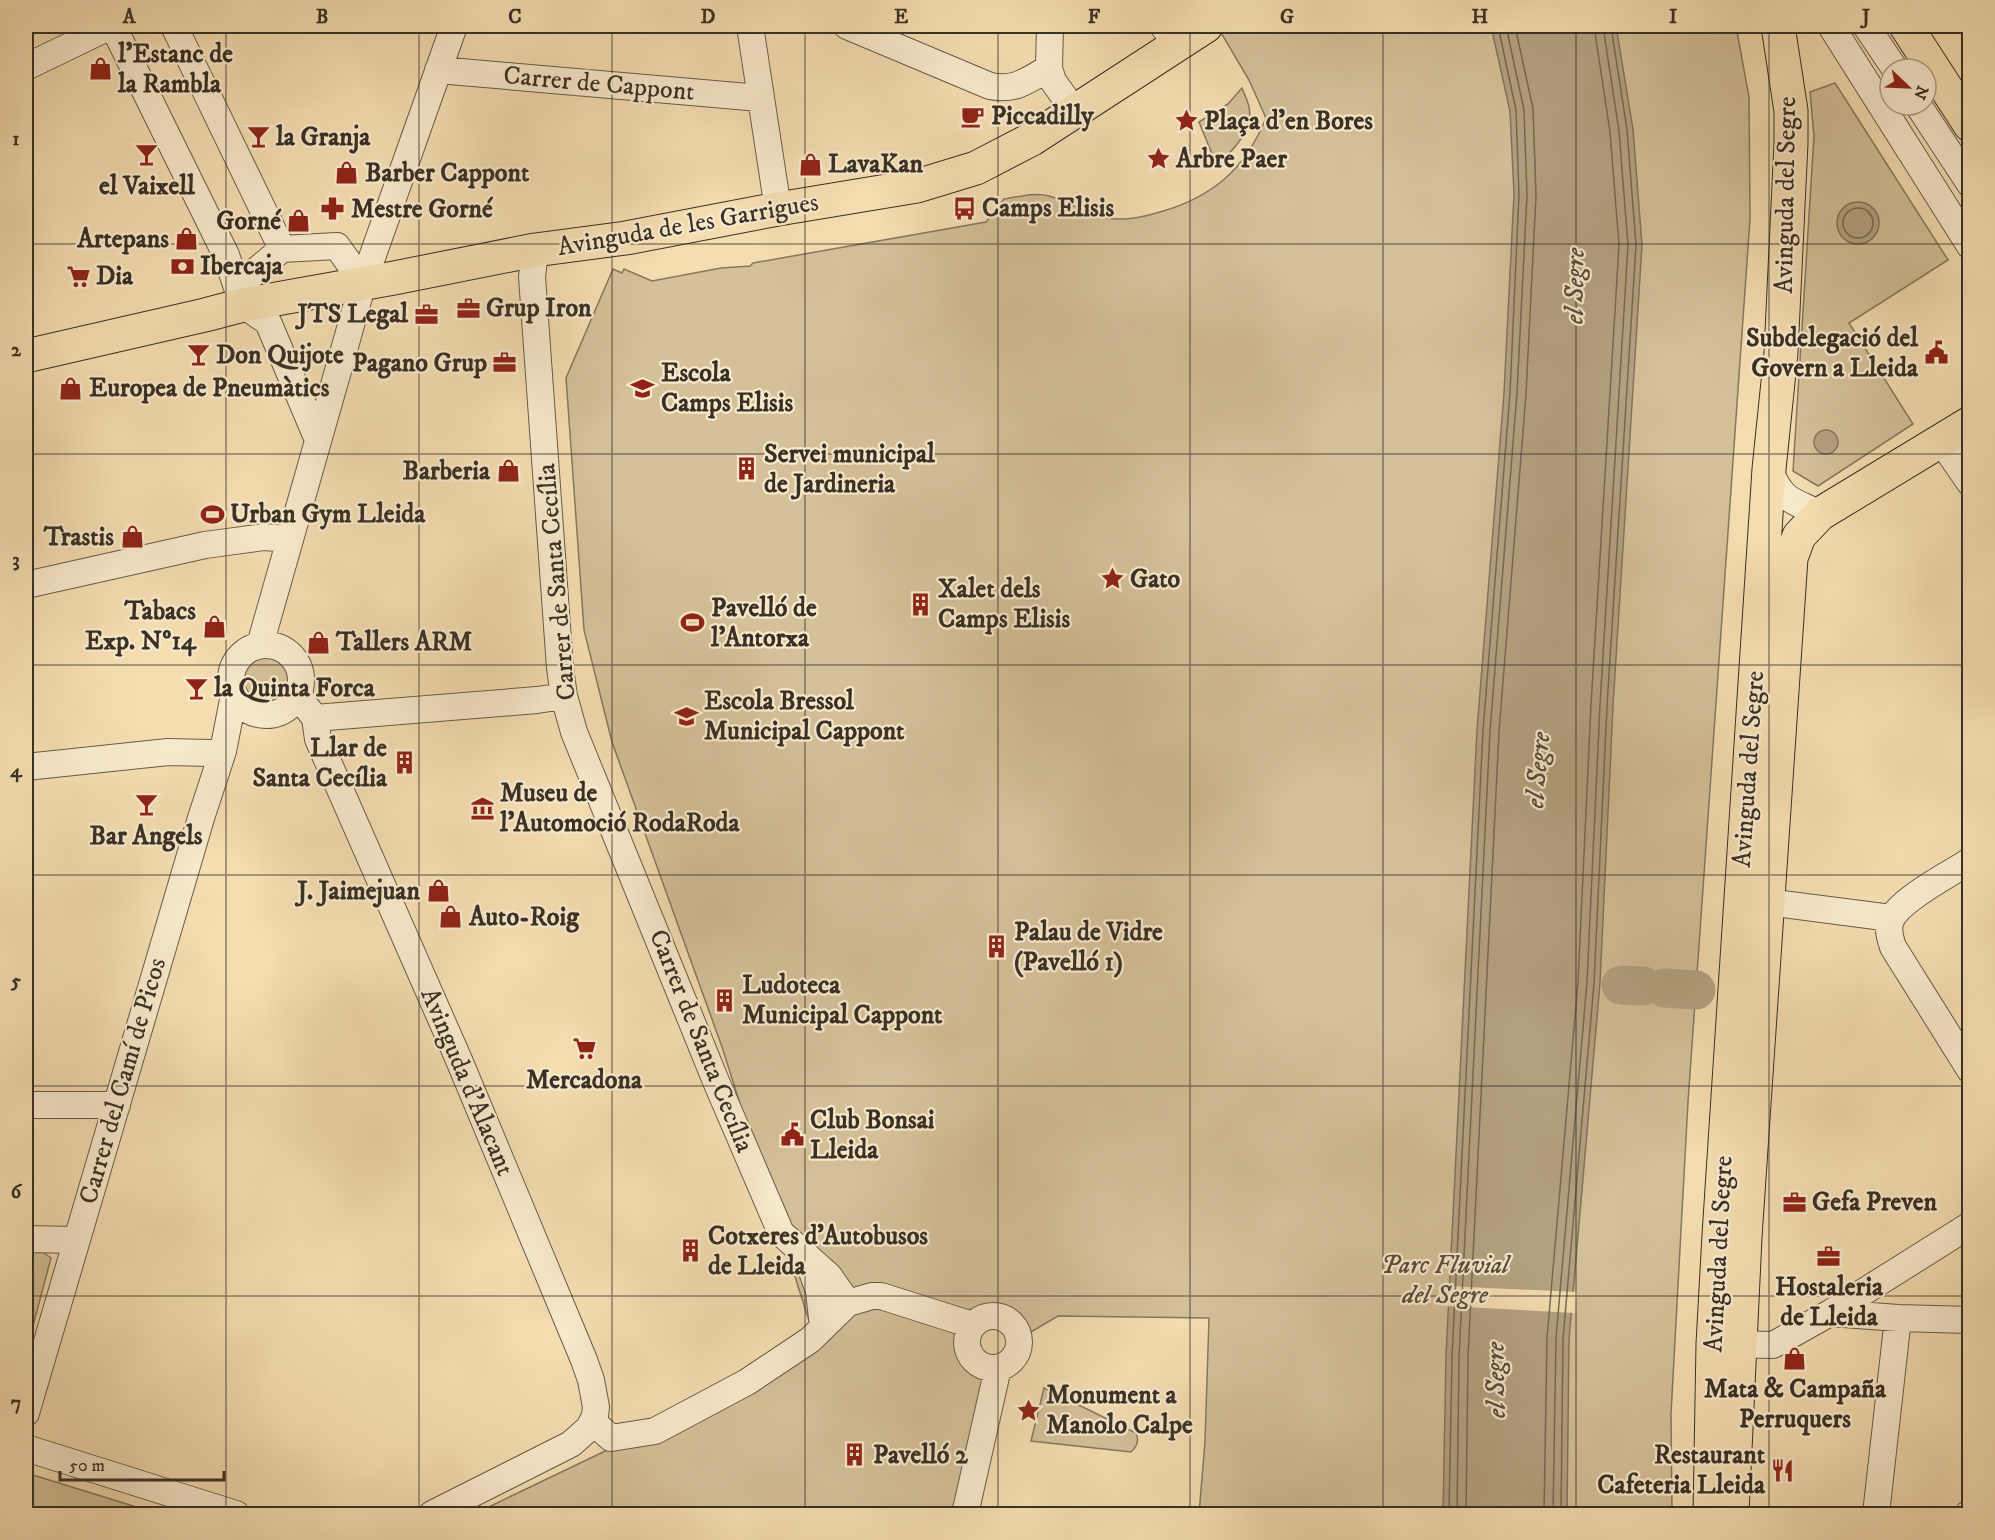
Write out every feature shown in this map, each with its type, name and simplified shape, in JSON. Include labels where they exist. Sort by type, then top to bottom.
[{"type":"main road","points":[[1075,111],[1170,35],[1206,26]]},
{"type":"main road","name":"Avinguda del Segre","points":[[1732,1515],[1726,1344],[1769,469],[1781,353],[1791,143],[1790,101],[1778,26]]},
{"type":"main road","points":[[1906,26],[1970,125]]},
{"type":"main road","name":"Avinguda de les Garrigues","points":[[26,356],[243,305],[535,250],[626,238],[778,209],[918,186],[976,168],[1032,139],[1075,111]]},
{"type":"main road","name":"Avinguda del Segre","points":[[1710,1515],[1768,903],[1791,558],[1799,536],[1820,514],[1970,423]]},
{"type":"street","points":[[26,67],[112,26],[222,247],[243,305],[268,322],[318,440]]},
{"type":"street","points":[[174,26],[282,249]]},
{"type":"street","points":[[260,645],[363,283],[454,26]]},
{"type":"street","points":[[750,26],[778,209]]},
{"type":"street","points":[[847,26],[990,86],[1005,89],[1015,86],[1049,68]]},
{"type":"street","points":[[1050,26],[1049,68],[1053,81],[1075,111]]},
{"type":"street","points":[[1831,26],[1970,246]]},
{"type":"street","points":[[1866,26],[1886,57]]},
{"type":"street","name":"Carrer de Cappont","points":[[438,70],[760,98]]},
{"type":"street","points":[[1926,117],[1970,184]]},
{"type":"street","points":[[243,305],[247,282],[251,275],[282,249],[337,246],[363,283]]},
{"type":"street","name":"Carrer de Santa Cecília","points":[[535,250],[532,277],[558,645],[564,696],[574,732],[715,1078],[781,1233],[829,1276],[848,1303]]},
{"type":"street","points":[[1941,441],[1970,483]]},
{"type":"street","points":[[1769,469],[1776,486],[1784,496],[1820,514]]},
{"type":"street","points":[[26,585],[205,544],[264,537],[290,539]]},
{"type":"street","points":[[268,714],[294,701],[299,693],[301,674],[293,657],[278,647],[260,645],[241,655],[234,664],[230,684],[234,695],[244,708],[317,728],[564,696]]},
{"type":"street","name":"Avinguda d'Alacant","points":[[299,693],[317,728],[459,1060],[584,1360],[596,1407],[591,1425]]},
{"type":"street","name":"Carrer del Camí de Picos","points":[[26,1413],[226,739],[234,695]]},
{"type":"street","name":"Carrer del Camí de Picos","points":[[226,739],[268,714]]},
{"type":"street","points":[[26,767],[168,752],[211,753],[226,739]]},
{"type":"street","points":[[168,752],[212,782]]},
{"type":"street","points":[[1970,861],[1906,901],[1891,918],[1889,936],[1893,947],[1970,1070]]},
{"type":"street","points":[[1768,903],[1891,918]]},
{"type":"street","points":[[26,1105],[117,1105]]},
{"type":"street","points":[[1726,1344],[1773,1345],[1830,1313],[1970,1225]]},
{"type":"street","points":[[26,1239],[76,1240]]},
{"type":"street","name":"Carrer de Santa Cecília","points":[[807,1257],[819,1291],[823,1327]]},
{"type":"street","points":[[432,1515],[571,1444],[591,1425],[611,1438],[655,1431],[747,1382],[810,1340],[848,1303],[872,1296],[881,1296],[972,1325]]},
{"type":"street","points":[[1830,1313],[1970,1320]]},
{"type":"street","points":[[983,1317],[1006,1318],[1017,1331],[1019,1339],[1016,1354],[1005,1365],[998,1368],[985,1367],[976,1363],[970,1355],[966,1340],[972,1325],[983,1317]]},
{"type":"street","points":[[1876,1515],[1898,1318]]},
{"type":"street","points":[[965,1515],[998,1368]]},
{"type":"street","points":[[26,1448],[236,1515]]},
{"type":"green space","name":"Parc Fluvial del Segre","points":[[1217,26],[1736,26],[1749,97],[1750,219],[1688,1102],[1671,1414],[1672,1514],[1199,1514],[1205,1442],[1209,1318],[1058,1316],[1019,1339],[1009,1321],[991,1316],[977,1321],[967,1343],[969,1355],[973,1360],[989,1368],[965,1514],[474,1514],[818,1349],[722,1047],[612,742],[584,630],[566,378],[613,269],[622,273],[624,269],[652,281],[721,268],[750,266],[753,263],[986,222],[1004,199],[1026,195],[1049,196],[1091,214],[1113,219],[1140,217],[1179,206],[1211,189],[1237,166],[1258,136],[1266,118],[1249,80]]},
{"type":"green space","points":[[1835,83],[1948,260],[1849,323],[1913,424],[1818,486],[1793,471],[1814,136],[1810,92]]},
{"type":"green space","points":[[1242,88],[1249,107],[1248,124],[1229,154],[1217,166],[1199,122],[1228,104]]},
{"type":"green space","points":[[266,656],[282,663],[289,679],[282,695],[266,702],[250,695],[243,679],[250,663]]},
{"type":"green space","points":[[26,1248],[38,1249],[51,1258],[26,1352]]},
{"type":"green space","points":[[1044,1388],[1136,1433],[1135,1448],[1131,1452],[1031,1441]]},
{"type":"green space","points":[[33,1475],[159,1514],[26,1514],[26,1500]]},
{"type":"water","name":"el Segre","points":[[1491,26],[1616,26],[1633,129],[1642,245],[1613,706],[1600,983],[1569,1339],[1567,1514],[1443,1514],[1446,1356],[1477,730],[1504,393],[1514,194],[1510,111]]},
{"type":"water","points":[[1858,202],[1866,203],[1873,208],[1878,215],[1878,231],[1873,238],[1866,243],[1858,244],[1850,243],[1843,238],[1838,231],[1837,223],[1838,215],[1843,208],[1850,203]]},
{"type":"water","points":[[1826,430],[1835,433],[1838,442],[1835,451],[1826,454],[1817,451],[1814,442],[1817,433]]},
{"type":"pier","points":[[1446,1286],[1577,1292],[1575,1313],[1445,1306]]},
{"type":"waterway","points":[[1621,985],[1643,986]]},
{"type":"waterway","points":[[1665,988],[1696,990]]},
{"type":"place","name":"l'Estanc de la Rambla","points":[[100,69]]},
{"type":"place","name":"Piccadilly","points":[[973,116]]},
{"type":"place","name":"Plaça d'en Bores","points":[[1186,121]]},
{"type":"place","name":"la Granja","points":[[258,137]]},
{"type":"place","name":"el Vaixell","points":[[147,155]]},
{"type":"place","name":"Arbre Paer","points":[[1158,159]]},
{"type":"place","name":"LavaKan","points":[[810,164]]},
{"type":"place","name":"Barber Cappont","points":[[347,173]]},
{"type":"place","name":"Camps Elisis","points":[[964,208]]},
{"type":"place","name":"Mestre Gorné","points":[[333,209]]},
{"type":"place","name":"Gorné","points":[[299,221]]},
{"type":"place","name":"Artepans","points":[[187,239]]},
{"type":"place","name":"Ibercaja","points":[[182,266]]},
{"type":"place","name":"Dia","points":[[78,276]]},
{"type":"place","name":"Grup Iron","points":[[468,308]]},
{"type":"place","name":"JTS Legal","points":[[426,314]]},
{"type":"place","name":"Subdelegació del Govern a Lleida","points":[[1936,353]]},
{"type":"place","name":"Don Quijote","points":[[198,355]]},
{"type":"place","name":"Pagano Grup","points":[[505,363]]},
{"type":"place","name":"Europea de Pneumàtics","points":[[71,388]]},
{"type":"place","name":"Escola Camps Elisis","points":[[643,388]]},
{"type":"place","name":"Servei municipal de Jardineria","points":[[746,469]]},
{"type":"place","name":"Barberia","points":[[508,471]]},
{"type":"place","name":"Urban Gym Lleida","points":[[212,514]]},
{"type":"place","name":"Trastis","points":[[132,537]]},
{"type":"place","name":"Gato","points":[[1112,579]]},
{"type":"place","name":"Xalet dels Camps Elisis","points":[[920,604]]},
{"type":"place","name":"Pavelló de l'Antorxa","points":[[693,623]]},
{"type":"place","name":"Tabacs Exp. Nº14","points":[[214,626]]},
{"type":"place","name":"Tallers ARM","points":[[318,642]]},
{"type":"place","name":"la Quinta Forca","points":[[196,688]]},
{"type":"place","name":"Escola Bressol Municipal Cappont","points":[[686,716]]},
{"type":"place","name":"Llar de Santa Cecília","points":[[405,763]]},
{"type":"place","name":"Bar Angels","points":[[146,805]]},
{"type":"place","name":"Museu de l'Automoció RodaRoda","points":[[482,808]]},
{"type":"place","name":"J. Jaimejuan","points":[[438,891]]},
{"type":"place","name":"Auto-Roig","points":[[451,917]]},
{"type":"place","name":"Palau de Vidre (Pavelló 1)","points":[[996,947]]},
{"type":"place","name":"Ludoteca Municipal Cappont","points":[[724,1000]]},
{"type":"place","name":"Mercadona","points":[[584,1049]]},
{"type":"place","name":"Club Bonsai Lleida","points":[[792,1135]]},
{"type":"place","name":"Gefa Preven","points":[[1794,1202]]},
{"type":"place","name":"Cotxeres d'Autobusos de Lleida","points":[[690,1251]]},
{"type":"place","name":"Hostaleria de Lleida","points":[[1829,1256]]},
{"type":"place","name":"Mata & Campaña Perruquers","points":[[1795,1358]]},
{"type":"place","name":"Monument a Manolo Calpe","points":[[1028,1410]]},
{"type":"place","name":"Pavelló 2","points":[[855,1455]]},
{"type":"place","name":"Restaurant Cafeteria Lleida","points":[[1783,1470]]}]
